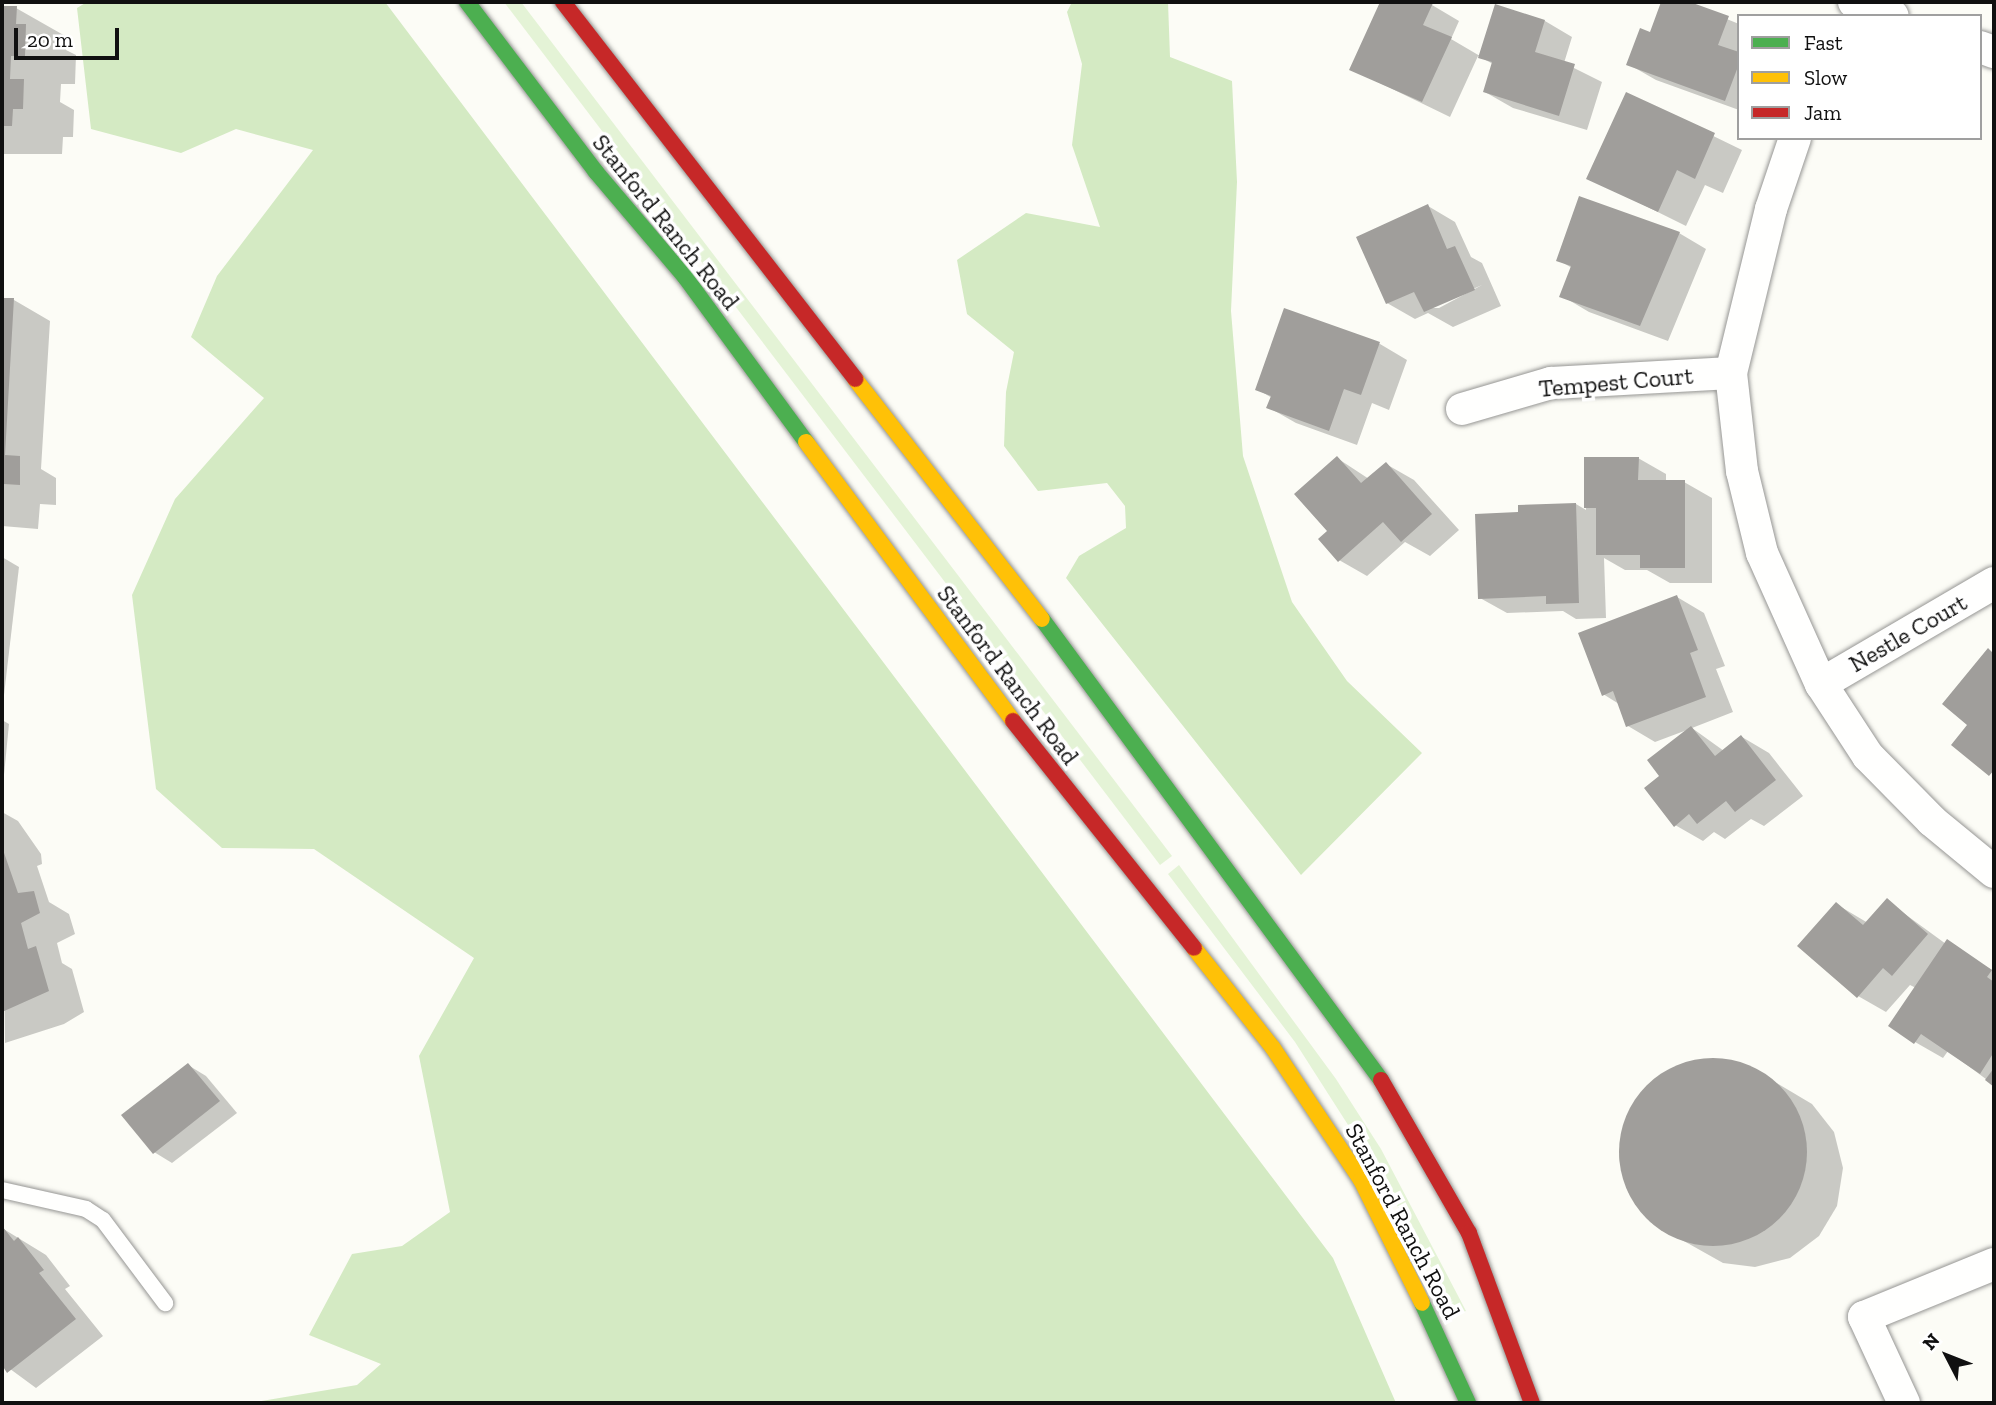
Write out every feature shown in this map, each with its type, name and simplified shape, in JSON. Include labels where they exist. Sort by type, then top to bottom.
[{"type":"main road","name":"Stanford Ranch Road","points":[[467,2],[596,172],[685,277],[996,700],[1273,1048],[1361,1180],[1454,1366],[1468,1403]]},
{"type":"main road","name":"Stanford Ranch Road","points":[[563,2],[1067,651],[1379,1077],[1469,1233],[1532,1403]]},
{"type":"street","points":[[1854,2],[1887,14]]},
{"type":"street","points":[[1794,140],[1771,209],[1731,373],[1742,471],[1762,553],[1821,684],[1868,756],[1932,821],[1994,872]]},
{"type":"street","name":"Tempest Court","points":[[1462,410],[1551,383],[1731,373]]},
{"type":"street","name":"Nestle Court","points":[[1821,684],[1994,583]]},
{"type":"street","points":[[1904,1403],[1864,1317],[1994,1264]]},
{"type":"lane","points":[[2,1190],[86,1209],[103,1220],[165,1303]]},
{"type":"green space","points":[[87,2],[385,2],[1333,1258],[1396,1403],[249,1403],[357,1385],[381,1364],[309,1335],[352,1254],[402,1246],[450,1212],[419,1056],[474,958],[314,849],[222,848],[156,789],[132,595],[175,499],[264,398],[191,337],[217,276],[313,150],[236,129],[181,153],[91,129],[77,8]]},
{"type":"green space","points":[[504,2],[521,2],[1172,856],[1160,865]]},
{"type":"green space","points":[[1072,2],[1168,2],[1170,57],[1232,81],[1237,182],[1231,311],[1243,456],[1292,602],[1347,681],[1422,753],[1301,875],[1066,578],[1079,556],[1126,528],[1125,506],[1107,483],[1038,491],[1004,446],[1006,392],[1014,352],[967,314],[957,260],[1026,213],[1100,227],[1072,145],[1082,64],[1067,12]]},
{"type":"green space","points":[[1179,865],[1336,1079],[1381,1149],[1466,1311],[1457,1314],[1382,1178],[1295,1042],[1168,874]]},
{"type":"building","points":[[1380,2],[1433,3],[1423,25],[1452,37],[1422,102],[1349,70]]},
{"type":"building","points":[[1661,2],[1690,2],[1729,16],[1718,45],[1737,51],[1737,69],[1725,101],[1626,65],[1640,28],[1650,32]]},
{"type":"building","points":[[1495,4],[1545,20],[1535,52],[1575,64],[1559,116],[1483,92],[1492,62],[1478,58]]},
{"type":"building","points":[[2,6],[17,6],[16,24],[26,24],[25,56],[11,56],[10,79],[24,79],[23,109],[13,109],[12,126],[2,126]]},
{"type":"building","points":[[1626,92],[1715,133],[1695,179],[1677,170],[1658,212],[1586,179]]},
{"type":"building","points":[[1579,196],[1680,232],[1640,326],[1559,297],[1571,266],[1556,261]]},
{"type":"building","points":[[1428,204],[1447,249],[1455,246],[1475,290],[1424,312],[1414,292],[1386,304],[1356,237]]},
{"type":"building","points":[[2,298],[14,298],[5,455],[20,456],[20,485],[4,484],[4,491]]},
{"type":"building","points":[[1284,308],[1380,342],[1361,395],[1344,389],[1329,431],[1266,408],[1271,396],[1255,390]]},
{"type":"building","points":[[1337,456],[1361,483],[1386,462],[1432,514],[1401,542],[1383,522],[1338,562],[1318,539],[1327,531],[1294,494]]},
{"type":"building","points":[[1584,457],[1639,457],[1638,480],[1685,480],[1685,568],[1640,568],[1640,555],[1596,555],[1596,508],[1584,508]]},
{"type":"building","points":[[1576,503],[1579,603],[1546,604],[1546,596],[1478,599],[1475,514],[1518,512],[1518,505]]},
{"type":"building","points":[[1677,595],[1698,650],[1690,653],[1706,697],[1626,727],[1613,691],[1602,696],[1578,633]]},
{"type":"building","points":[[1988,648],[1994,654],[1994,770],[1989,776],[1951,745],[1967,725],[1942,704]]},
{"type":"building","points":[[1691,726],[1715,756],[1741,735],[1776,780],[1735,812],[1726,801],[1697,824],[1689,814],[1674,827],[1644,788],[1659,776],[1647,760]]},
{"type":"building","points":[[2,847],[18,893],[34,891],[40,913],[21,923],[28,949],[36,946],[49,991],[2,1012]]},
{"type":"building","points":[[1887,898],[1928,934],[1892,976],[1883,968],[1857,998],[1797,946],[1836,902],[1863,925]]},
{"type":"building","points":[[1947,939],[1992,970],[1987,977],[1994,982],[1994,1052],[1980,1074],[1921,1034],[1914,1044],[1888,1026]]},
{"type":"building","points":[[1713,1058],[1749,1065],[1779,1086],[1800,1116],[1807,1152],[1800,1188],[1779,1218],[1749,1239],[1713,1246],[1677,1239],[1647,1218],[1626,1188],[1619,1152],[1626,1116],[1647,1086],[1677,1065]]},
{"type":"building","points":[[188,1063],[220,1101],[153,1154],[121,1115]]},
{"type":"building","points":[[1994,1068],[1994,1087],[1985,1080]]},
{"type":"building","points":[[2,1226],[14,1241],[18,1237],[44,1270],[39,1273],[76,1319],[7,1373],[2,1365]]},
{"type":"traffic: fast","points":[[467,2],[596,172],[685,277],[806,442]]},
{"type":"traffic: fast","points":[[1042,619],[1381,1080]]},
{"type":"traffic: fast","points":[[1422,1303],[1468,1403]]},
{"type":"traffic: slow","points":[[855,379],[1042,619]]},
{"type":"traffic: slow","points":[[806,442],[1013,721]]},
{"type":"traffic: slow","points":[[1194,948],[1273,1048],[1361,1180],[1422,1303]]},
{"type":"traffic: jam","points":[[563,2],[855,379]]},
{"type":"traffic: jam","points":[[1013,721],[1194,948]]},
{"type":"traffic: jam","points":[[1381,1080],[1469,1233],[1532,1403]]}]
